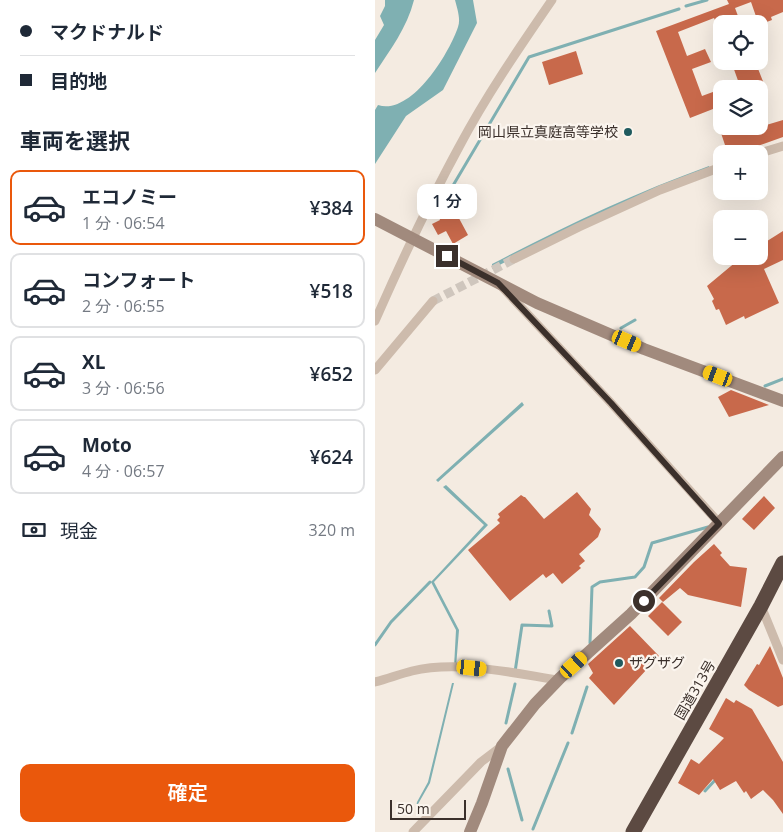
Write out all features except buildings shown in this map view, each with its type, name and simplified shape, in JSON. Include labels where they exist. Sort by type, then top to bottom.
[{"type":"highway","name":"国道313号","points":[[633,832],[761,606],[783,563]]},
{"type":"street","points":[[375,321],[412,238],[459,146],[512,59],[552,0]]},
{"type":"street","points":[[768,151],[783,146]]},
{"type":"street","points":[[514,259],[660,190],[713,170]]},
{"type":"street","points":[[375,220],[537,303],[645,348],[783,401]]},
{"type":"street","points":[[498,283],[611,403],[719,524]]},
{"type":"street","points":[[375,370],[433,301]]},
{"type":"street","points":[[413,832],[481,762],[502,746],[535,704],[558,680],[631,614],[783,457]]},
{"type":"street","points":[[761,606],[783,660]]},
{"type":"street","points":[[375,682],[413,670],[454,667],[509,672],[558,680]]},
{"type":"street","points":[[470,832],[502,746]]},
{"type":"water","points":[[385,0],[414,0],[403,29],[375,73],[375,40],[384,25],[380,16],[385,6]]},
{"type":"water","points":[[455,0],[473,0],[477,23],[443,90],[406,116],[375,164],[375,110],[378,105],[391,106],[403,101],[427,80],[446,52],[458,27],[459,17]]},
{"type":"water","points":[[709,166],[710,169],[566,230],[492,269],[492,264],[572,224],[626,199]]},
{"type":"water","points":[[522,402],[524,405],[438,482],[436,480]]},
{"type":"water","points":[[446,485],[488,525],[434,582],[459,630],[456,667],[454,667],[456,630],[431,582],[484,525],[443,487]]},
{"type":"water","points":[[452,683],[454,683],[430,783],[418,804],[418,808],[416,808],[417,802],[428,782]]},
{"type":"waterway","points":[[686,6],[707,0]]},
{"type":"waterway","points":[[449,198],[448,194],[529,57],[679,9]]},
{"type":"waterway","points":[[621,328],[635,320]]},
{"type":"waterway","points":[[765,386],[783,379]]},
{"type":"waterway","points":[[590,643],[592,587],[600,582],[635,577],[644,567],[652,543],[708,527]]},
{"type":"waterway","points":[[375,645],[391,622],[430,582]]},
{"type":"waterway","points":[[515,672],[522,625],[552,626],[549,611]]},
{"type":"waterway","points":[[506,723],[515,684]]},
{"type":"waterway","points":[[572,733],[587,687]]},
{"type":"waterway","points":[[533,829],[568,743]]},
{"type":"waterway","points":[[508,769],[522,820]]},
{"type":"waterway","points":[[705,791],[717,778]]},
{"type":"tunnel","points":[[433,301],[514,259]]},
{"type":"place","name":"岡山県立真庭高等学校","points":[[628,132]]},
{"type":"place","name":"ザグザグ","points":[[619,663]]},
{"type":"route","points":[[447,256],[498,283],[611,403],[719,524],[644,601]]}]
